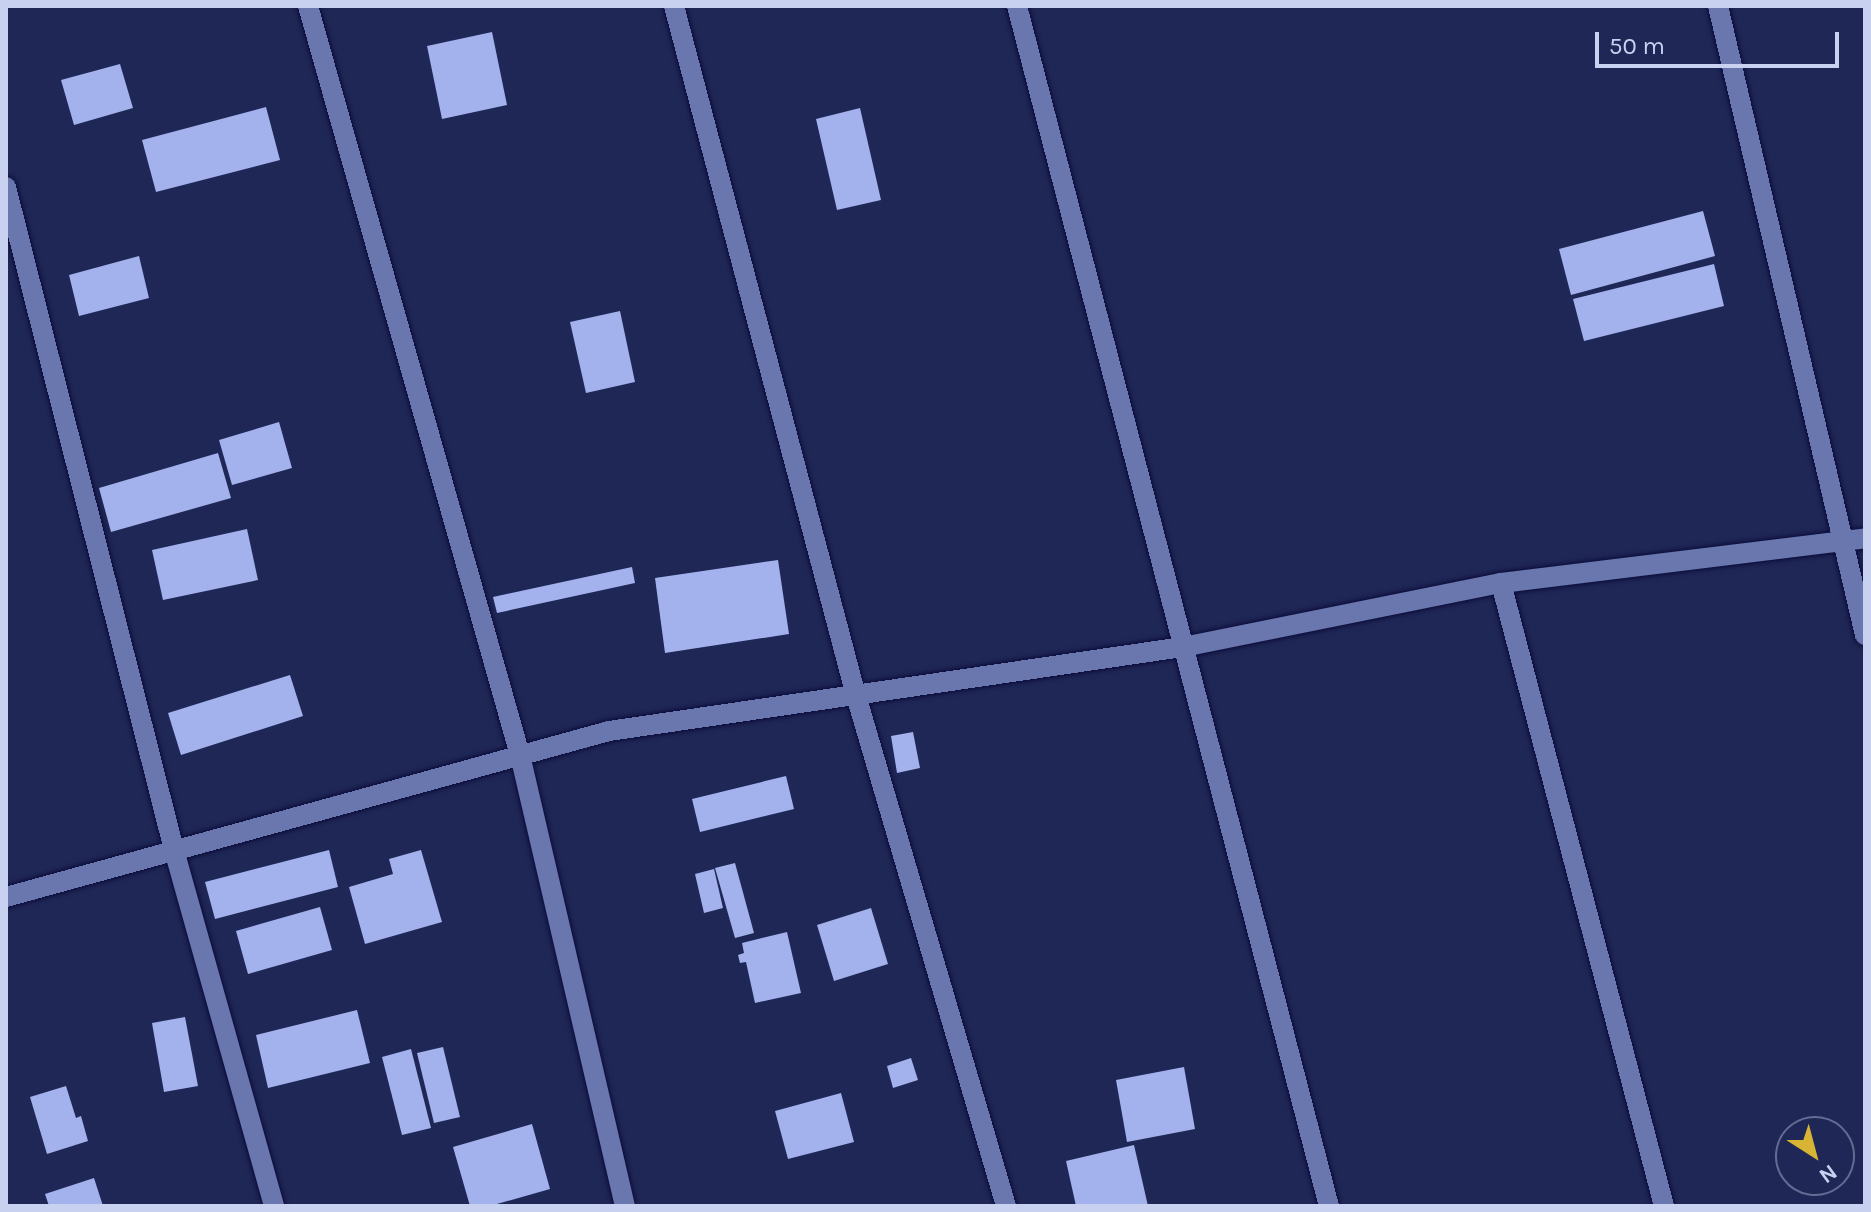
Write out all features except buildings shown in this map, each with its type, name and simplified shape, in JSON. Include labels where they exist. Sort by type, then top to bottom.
[{"type":"street","points":[[308,6],[520,755],[625,1206]]},
{"type":"street","points":[[674,6],[855,692],[1006,1206]]},
{"type":"street","points":[[1017,6],[1329,1206]]},
{"type":"street","points":[[1718,6],[1865,635]]},
{"type":"street","points":[[6,187],[174,850],[274,1206]]},
{"type":"street","points":[[6,897],[609,731],[855,692],[1183,647],[1501,583],[1865,538]]},
{"type":"street","points":[[1501,583],[1664,1206]]}]
